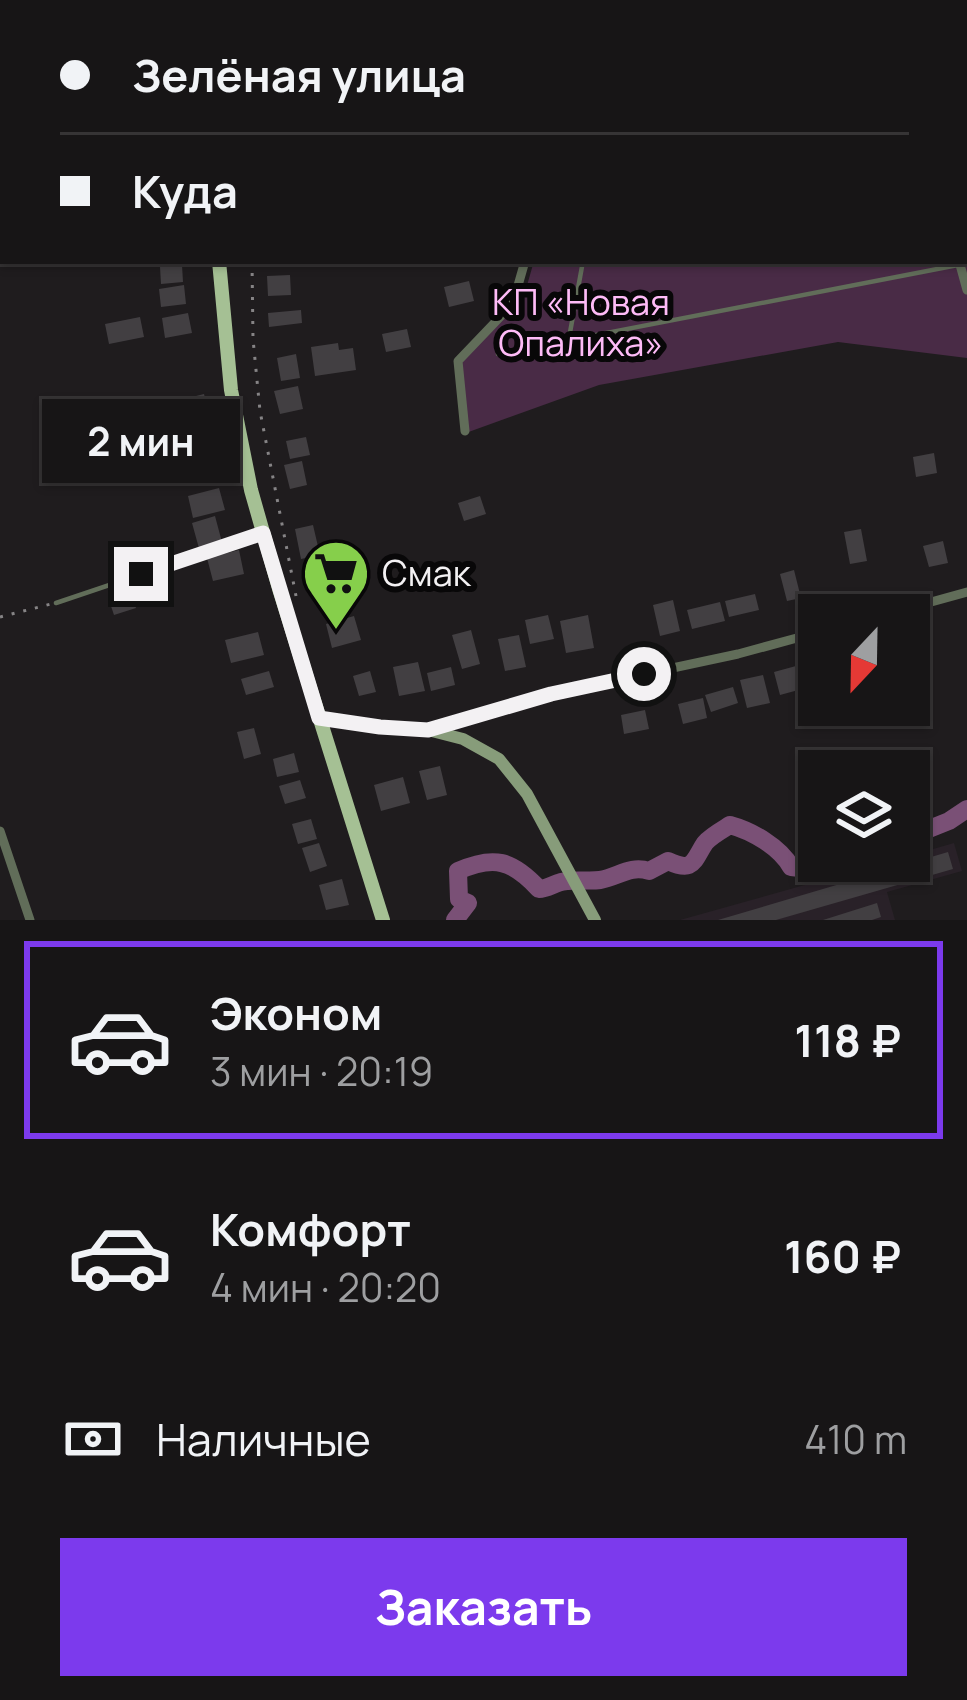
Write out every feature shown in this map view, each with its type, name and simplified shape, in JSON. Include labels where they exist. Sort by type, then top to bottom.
[{"type":"main road","points":[[219,264],[242,452],[383,920]]},
{"type":"street","points":[[465,431],[458,361],[515,296],[524,264]]},
{"type":"street","points":[[930,602],[967,592]]},
{"type":"street","points":[[428,730],[551,694],[798,638]]},
{"type":"street","points":[[319,718],[428,730],[463,739],[499,759],[527,794],[594,918]]},
{"type":"street","points":[[0,830],[30,920]]},
{"type":"lane","points":[[568,341],[582,264]]},
{"type":"lane","points":[[498,354],[950,264]]},
{"type":"lane","points":[[56,603],[263,533]]},
{"type":"path","points":[[252,264],[260,411],[296,596]]},
{"type":"path","points":[[0,617],[56,603]]},
{"type":"shaded area","points":[[954,843],[962,871],[930,880],[930,850]]},
{"type":"shaded area","points":[[815,882],[923,882],[887,892],[895,920],[680,920]]},
{"type":"green space","name":"КП «Новая Опалиха»","points":[[533,264],[967,264],[967,358],[838,342],[599,385],[463,434],[455,359],[522,303]]},
{"type":"building","points":[[182,265],[183,282],[161,284],[160,267]]},
{"type":"building","points":[[290,275],[291,295],[268,296],[267,276]]},
{"type":"building","points":[[469,281],[474,301],[449,307],[444,287]]},
{"type":"building","points":[[184,285],[186,304],[161,307],[159,289]]},
{"type":"building","points":[[301,310],[302,323],[269,327],[268,313]]},
{"type":"building","points":[[188,313],[192,333],[165,338],[162,318]]},
{"type":"building","points":[[140,317],[144,337],[109,344],[105,324]]},
{"type":"building","points":[[407,329],[411,347],[386,352],[382,334]]},
{"type":"building","points":[[338,343],[339,350],[353,348],[356,370],[315,376],[311,347]]},
{"type":"building","points":[[296,354],[300,378],[281,381],[277,358]]},
{"type":"building","points":[[298,386],[303,409],[280,414],[274,391]]},
{"type":"building","points":[[204,394],[208,410],[163,417],[160,405]]},
{"type":"building","points":[[211,432],[216,451],[197,455],[192,436]]},
{"type":"building","points":[[306,437],[310,455],[290,459],[286,441]]},
{"type":"building","points":[[934,453],[937,473],[916,477],[913,457]]},
{"type":"building","points":[[302,461],[307,485],[290,489],[284,465]]},
{"type":"building","points":[[219,488],[225,510],[193,518],[188,496]]},
{"type":"building","points":[[480,496],[486,514],[464,521],[458,503]]},
{"type":"building","points":[[215,516],[223,546],[200,552],[192,523]]},
{"type":"building","points":[[313,525],[320,555],[301,559],[295,529]]},
{"type":"building","points":[[861,529],[867,561],[850,564],[844,532]]},
{"type":"building","points":[[943,541],[948,563],[929,567],[923,546]]},
{"type":"building","points":[[239,550],[244,574],[213,581],[207,558]]},
{"type":"building","points":[[794,570],[798,599],[787,601],[780,574]]},
{"type":"building","points":[[130,589],[136,608],[114,615],[108,597]]},
{"type":"building","points":[[755,594],[759,610],[729,617],[725,601]]},
{"type":"building","points":[[673,600],[680,631],[660,636],[653,605]]},
{"type":"building","points":[[720,602],[725,621],[692,629],[687,610]]},
{"type":"building","points":[[548,615],[554,639],[530,644],[525,620]]},
{"type":"building","points":[[588,615],[594,648],[566,653],[560,621]]},
{"type":"building","points":[[354,616],[361,640],[332,648],[326,624]]},
{"type":"building","points":[[471,630],[480,664],[462,669],[452,635]]},
{"type":"building","points":[[258,632],[264,655],[231,663],[225,640]]},
{"type":"building","points":[[519,635],[526,667],[505,671],[498,639]]},
{"type":"building","points":[[418,662],[425,691],[399,696],[393,667]]},
{"type":"building","points":[[796,666],[798,690],[780,695],[774,672]]},
{"type":"building","points":[[451,667],[455,685],[431,691],[427,673]]},
{"type":"building","points":[[269,671],[274,687],[246,695],[241,679]]},
{"type":"building","points":[[370,671],[376,692],[359,696],[353,676]]},
{"type":"building","points":[[763,675],[770,703],[747,708],[740,680]]},
{"type":"building","points":[[733,687],[738,703],[711,712],[705,695]]},
{"type":"building","points":[[703,698],[707,718],[683,724],[678,704]]},
{"type":"building","points":[[645,710],[649,729],[624,734],[621,715]]},
{"type":"building","points":[[254,728],[261,754],[244,759],[237,732]]},
{"type":"building","points":[[294,753],[299,772],[277,777],[273,759]]},
{"type":"building","points":[[440,766],[447,795],[427,800],[419,771]]},
{"type":"building","points":[[403,777],[410,803],[381,811],[374,785]]},
{"type":"building","points":[[300,780],[306,798],[285,804],[279,786]]},
{"type":"building","points":[[311,819],[317,839],[298,844],[292,824]]},
{"type":"building","points":[[319,843],[327,866],[310,872],[302,848]]},
{"type":"building","points":[[948,852],[953,869],[930,876],[930,857]]},
{"type":"building","points":[[342,879],[349,905],[326,910],[319,885]]},
{"type":"building","points":[[847,882],[908,882],[776,920],[718,920]]},
{"type":"building","points":[[877,903],[881,917],[872,920],[823,920]]},
{"type":"waterway","points":[[930,829],[967,809]]},
{"type":"waterway","points":[[455,920],[468,903],[459,899],[458,871],[502,863],[539,889],[568,881],[600,880],[630,870],[649,871],[668,861],[688,865],[707,840],[730,825],[765,841],[791,867],[798,868]]},
{"type":"place","name":"Смак","points":[[336,632]]},
{"type":"route","points":[[141,574],[263,533],[319,718],[428,730],[551,694],[644,674]]}]
